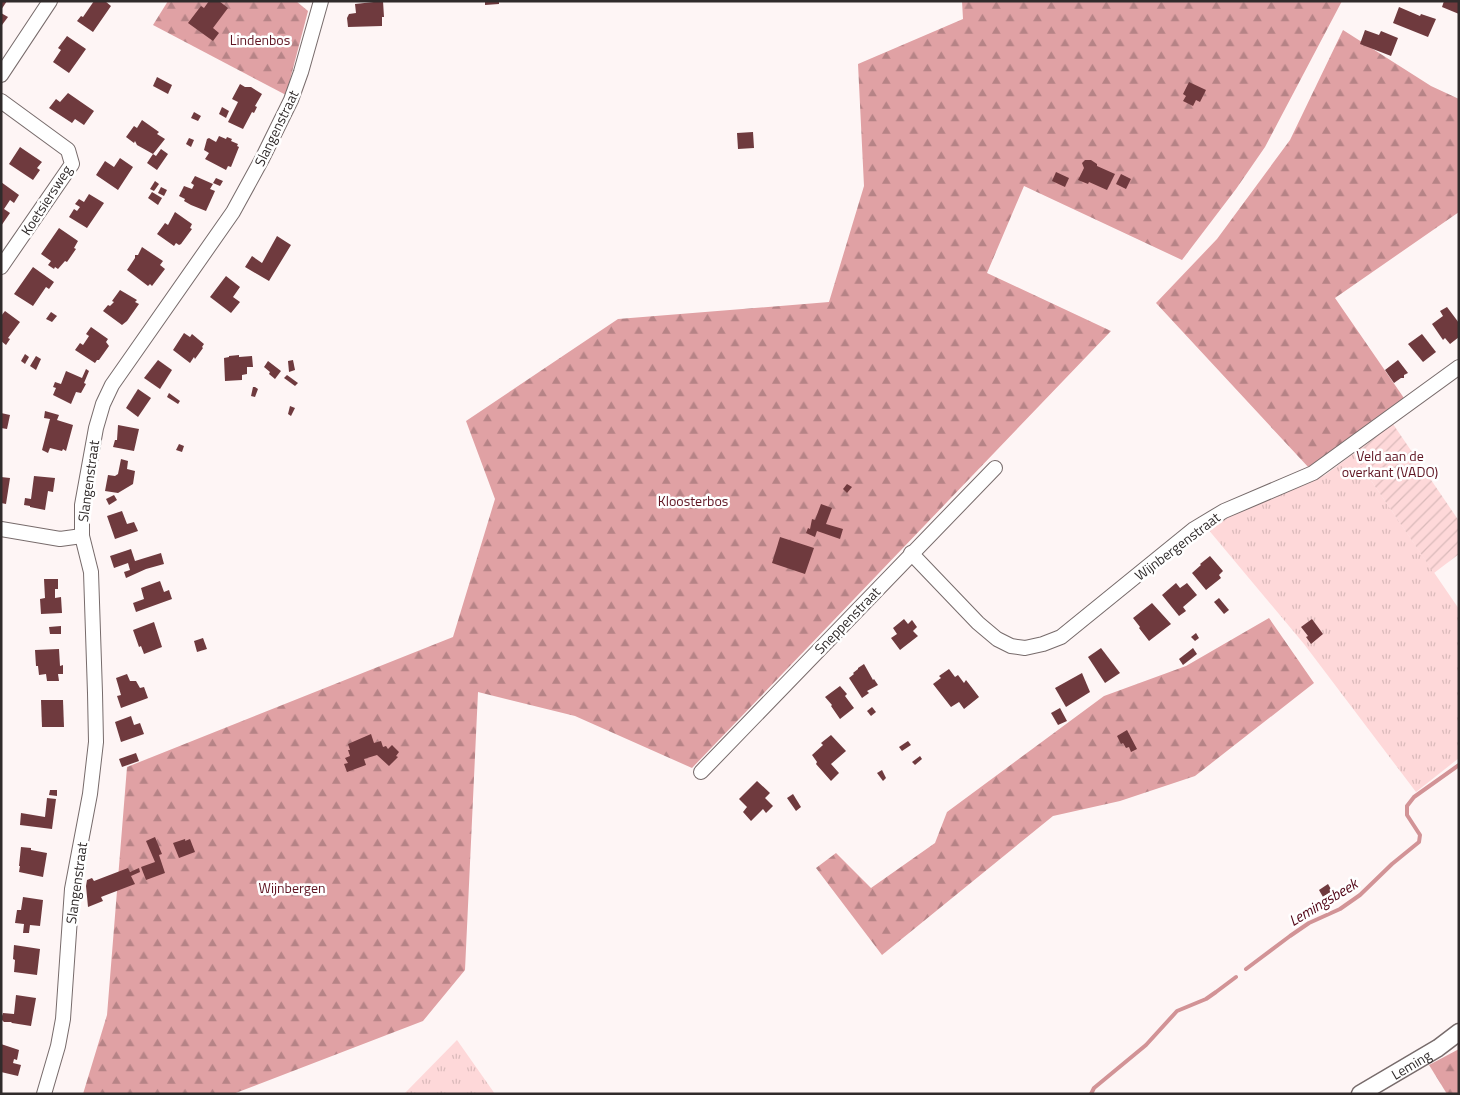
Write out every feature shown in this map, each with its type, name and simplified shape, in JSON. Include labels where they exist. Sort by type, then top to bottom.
[{"type":"street","points":[[1,75],[50,1]]},
{"type":"street","name":"Slangenstraat","points":[[44,1094],[58,1046],[63,1019],[72,889],[90,794],[96,742],[91,572],[82,536],[82,505],[96,428],[103,404],[112,386],[233,212],[280,124],[291,100],[321,1]]},
{"type":"street","name":"Koetsiersweg","points":[[1,102],[68,150],[72,164],[1,268]]},
{"type":"street","name":"Wijnbergenstraat","points":[[911,553],[978,624],[997,639],[1011,646],[1025,648],[1043,644],[1061,637],[1194,529],[1224,511],[1313,473],[1459,367]]},
{"type":"street","name":"Sneppenstraat","points":[[700,772],[995,468]]},
{"type":"street","points":[[1,529],[60,539],[82,536]]},
{"type":"street","name":"Leming","points":[[1360,1094],[1438,1048],[1459,1032]]},
{"type":"green space","name":"Lindenbos","points":[[168,1],[296,1],[308,11],[286,95],[153,25]]},
{"type":"green space","name":"Kloosterbos","points":[[962,1],[1342,1],[1265,147],[1182,260],[1024,186],[987,273],[1111,331],[692,768],[575,716],[478,692],[465,970],[423,1021],[233,1094],[83,1094],[107,1015],[127,767],[453,637],[495,499],[466,421],[618,319],[829,302],[864,186],[858,64],[963,19]]},
{"type":"green space","points":[[1343,30],[1431,86],[1459,99],[1459,212],[1335,298],[1406,401],[1310,469],[1156,303],[1217,239],[1290,140]]},
{"type":"green space","name":"Veld aan de overkant (VADO)","points":[[1393,424],[1459,521],[1459,554],[1434,573],[1353,454]]},
{"type":"green space","points":[[1353,454],[1459,609],[1459,758],[1416,792],[1304,644],[1207,528],[1221,519],[1325,475]]},
{"type":"green space","points":[[1269,618],[1314,683],[1195,776],[1120,801],[1053,816],[882,955],[816,868],[836,853],[871,888],[935,843],[947,812],[1104,696],[1186,666]]},
{"type":"green space","points":[[457,1040],[495,1094],[404,1094]]},
{"type":"green space","points":[[1459,1049],[1459,1094],[1447,1094],[1429,1065]]},
{"type":"building","points":[[1,1],[7,1],[1,10]]},
{"type":"building","points":[[94,1],[105,1],[111,6],[93,32],[77,21],[81,16],[83,17]]},
{"type":"building","points":[[209,1],[219,1],[228,8],[213,28],[219,33],[213,41],[188,23],[201,6],[204,8]]},
{"type":"building","points":[[383,1],[384,17],[382,17],[382,26],[348,27],[347,18],[349,14],[356,13],[355,4]]},
{"type":"building","points":[[485,1],[499,1],[499,4],[485,5]]},
{"type":"building","points":[[1444,1],[1459,1],[1459,14],[1442,7]]},
{"type":"building","points":[[1399,7],[1420,16],[1421,14],[1436,19],[1428,37],[1393,23]]},
{"type":"building","points":[[1,13],[8,17],[2,25],[1,24]]},
{"type":"building","points":[[1365,30],[1379,35],[1381,31],[1398,38],[1391,56],[1360,44]]},
{"type":"building","points":[[67,36],[86,49],[69,73],[53,62],[61,50],[58,48]]},
{"type":"building","points":[[157,77],[172,85],[168,94],[153,86]]},
{"type":"building","points":[[1189,82],[1206,90],[1200,102],[1196,100],[1193,106],[1183,101],[1186,96],[1183,94]]},
{"type":"building","points":[[240,84],[245,87],[251,87],[262,94],[255,106],[257,107],[254,113],[252,112],[243,129],[228,122],[238,102],[232,99]]},
{"type":"building","points":[[68,93],[94,111],[84,125],[75,119],[72,123],[49,108],[56,99],[60,102]]},
{"type":"building","points":[[222,107],[229,111],[226,118],[219,114]]},
{"type":"building","points":[[194,112],[201,116],[198,121],[191,118]]},
{"type":"building","points":[[142,120],[159,132],[157,134],[165,139],[153,154],[126,137],[134,126],[137,128]]},
{"type":"building","points":[[753,132],[754,148],[738,149],[737,133]]},
{"type":"building","points":[[219,136],[232,139],[231,141],[238,144],[237,146],[239,147],[231,167],[228,166],[226,170],[205,159],[209,153],[204,150],[207,139],[209,138],[216,142]]},
{"type":"building","points":[[189,138],[194,140],[191,147],[186,144]]},
{"type":"building","points":[[20,147],[42,162],[37,168],[40,170],[33,180],[9,164]]},
{"type":"building","points":[[161,149],[168,154],[157,170],[147,163],[153,154],[156,156]]},
{"type":"building","points":[[120,158],[133,167],[118,190],[96,175],[105,161],[114,167]]},
{"type":"building","points":[[1085,160],[1091,160],[1097,166],[1115,174],[1107,190],[1089,182],[1088,184],[1078,180],[1084,168],[1082,163]]},
{"type":"building","points":[[1056,172],[1069,178],[1065,187],[1052,181]]},
{"type":"building","points":[[1121,174],[1131,179],[1126,189],[1116,184]]},
{"type":"building","points":[[195,176],[213,184],[210,189],[215,191],[206,211],[191,205],[179,196],[184,186],[192,189],[194,185],[191,183]]},
{"type":"building","points":[[216,178],[223,181],[220,186],[213,183]]},
{"type":"building","points":[[155,181],[159,184],[154,191],[150,189]]},
{"type":"building","points":[[1,182],[19,195],[14,203],[10,200],[4,209],[10,213],[1,226]]},
{"type":"building","points":[[161,187],[167,190],[164,196],[158,193]]},
{"type":"building","points":[[152,192],[162,198],[158,205],[148,198]]},
{"type":"building","points":[[89,194],[104,203],[87,228],[69,217],[74,209],[77,211],[80,207],[75,204],[79,199],[84,202]]},
{"type":"building","points":[[175,212],[192,224],[190,228],[192,229],[181,244],[176,243],[174,246],[157,234],[165,223],[168,225]]},
{"type":"building","points":[[59,228],[78,241],[74,248],[76,249],[67,262],[65,261],[58,269],[55,267],[54,269],[48,265],[51,261],[41,254]]},
{"type":"building","points":[[277,236],[291,245],[269,281],[245,267],[252,256],[262,263]]},
{"type":"building","points":[[142,247],[163,261],[160,265],[165,269],[152,286],[150,284],[148,286],[127,270]]},
{"type":"building","points":[[33,267],[54,282],[49,289],[46,287],[33,306],[14,294]]},
{"type":"building","points":[[226,276],[240,287],[233,297],[240,302],[231,313],[210,297]]},
{"type":"building","points":[[120,290],[137,300],[135,302],[139,304],[122,325],[103,311],[114,302],[112,301]]},
{"type":"building","points":[[1447,307],[1459,323],[1459,337],[1450,344],[1445,338],[1443,340],[1432,324],[1443,316],[1440,311]]},
{"type":"building","points":[[5,311],[20,322],[8,338],[10,339],[6,345],[1,341],[1,316]]},
{"type":"building","points":[[51,312],[57,316],[52,322],[46,319]]},
{"type":"building","points":[[91,327],[108,339],[106,342],[109,346],[95,363],[75,350],[80,343],[83,345],[89,336],[86,334]]},
{"type":"building","points":[[184,333],[190,337],[192,334],[204,344],[195,359],[194,357],[190,363],[173,350]]},
{"type":"building","points":[[1422,334],[1436,352],[1423,362],[1408,344]]},
{"type":"building","points":[[25,354],[29,357],[25,364],[21,361]]},
{"type":"building","points":[[239,355],[239,357],[252,356],[253,367],[247,367],[247,374],[242,375],[242,380],[225,381],[224,358]]},
{"type":"building","points":[[36,356],[41,359],[36,370],[30,366]]},
{"type":"building","points":[[158,360],[172,370],[160,389],[144,378]]},
{"type":"building","points":[[293,360],[295,370],[289,372],[288,361]]},
{"type":"building","points":[[1398,360],[1408,373],[1404,375],[1404,378],[1394,383],[1385,370]]},
{"type":"building","points":[[268,361],[281,371],[275,379],[264,367]]},
{"type":"building","points":[[86,369],[89,371],[84,383],[86,384],[81,393],[76,392],[71,404],[53,395],[56,388],[53,387],[55,382],[61,384],[66,371],[82,378]]},
{"type":"building","points":[[287,375],[298,383],[295,386],[284,378]]},
{"type":"building","points":[[253,387],[258,389],[255,397],[251,396]]},
{"type":"building","points":[[138,389],[151,398],[138,417],[126,408]]},
{"type":"building","points":[[169,393],[180,401],[178,404],[167,397]]},
{"type":"building","points":[[290,406],[295,408],[291,416],[288,414]]},
{"type":"building","points":[[45,411],[59,415],[57,420],[73,425],[66,451],[50,448],[48,453],[42,450],[50,419],[44,418]]},
{"type":"building","points":[[1,413],[10,415],[7,429],[1,428]]},
{"type":"building","points":[[118,425],[139,429],[134,451],[113,447],[115,440],[117,440]]},
{"type":"building","points":[[179,444],[184,446],[182,452],[176,450]]},
{"type":"building","points":[[121,459],[128,461],[127,469],[135,471],[133,484],[118,493],[105,491],[108,475],[115,476],[118,474]]},
{"type":"building","points":[[34,476],[55,478],[53,492],[48,491],[45,510],[24,505],[25,498],[31,499]]},
{"type":"building","points":[[1,477],[10,478],[6,504],[1,503]]},
{"type":"building","points":[[847,484],[852,487],[847,493],[843,489]]},
{"type":"building","points":[[114,495],[117,500],[109,505],[106,499]]},
{"type":"building","points":[[821,504],[832,508],[826,524],[843,529],[840,539],[817,531],[815,537],[806,533],[808,528],[810,529],[812,519],[815,520]]},
{"type":"building","points":[[122,511],[127,524],[134,522],[138,531],[115,539],[107,516]]},
{"type":"building","points":[[780,537],[814,548],[805,574],[772,563]]},
{"type":"building","points":[[131,549],[135,561],[161,553],[164,564],[146,569],[126,578],[124,572],[130,570],[128,563],[114,568],[110,556]]},
{"type":"building","points":[[1210,556],[1223,571],[1219,575],[1221,578],[1206,590],[1192,573]]},
{"type":"building","points":[[44,579],[58,579],[58,589],[55,589],[55,598],[61,597],[62,613],[41,614],[40,599],[45,598]]},
{"type":"building","points":[[160,581],[164,592],[169,590],[172,599],[136,612],[133,603],[144,599],[141,588]]},
{"type":"building","points":[[1176,583],[1180,588],[1187,583],[1197,595],[1183,607],[1186,611],[1179,616],[1162,595]]},
{"type":"building","points":[[1219,598],[1229,610],[1224,614],[1214,602]]},
{"type":"building","points":[[1152,603],[1171,624],[1149,641],[1133,618]]},
{"type":"building","points":[[904,619],[908,624],[912,620],[917,627],[913,631],[918,636],[900,650],[891,638],[897,634],[893,628]]},
{"type":"building","points":[[1312,619],[1323,634],[1311,644],[1301,627]]},
{"type":"building","points":[[154,622],[162,647],[144,654],[141,646],[139,647],[133,630]]},
{"type":"building","points":[[61,626],[61,634],[50,634],[49,627]]},
{"type":"building","points":[[1196,633],[1199,638],[1195,641],[1191,637]]},
{"type":"building","points":[[203,638],[207,649],[197,652],[194,641]]},
{"type":"building","points":[[1101,648],[1120,673],[1105,683],[1088,657]]},
{"type":"building","points":[[1193,648],[1197,654],[1183,665],[1179,659]]},
{"type":"building","points":[[59,649],[60,666],[63,665],[63,674],[58,674],[59,681],[47,681],[46,674],[39,675],[38,666],[36,666],[35,650]]},
{"type":"building","points":[[864,664],[878,685],[867,691],[869,693],[862,698],[849,678]]},
{"type":"building","points":[[949,669],[955,677],[958,675],[964,683],[966,680],[979,697],[964,709],[959,702],[951,707],[933,684],[941,678],[939,676]]},
{"type":"building","points":[[1082,673],[1090,692],[1066,707],[1055,688]]},
{"type":"building","points":[[127,674],[130,681],[136,681],[140,688],[144,687],[148,698],[121,708],[117,696],[121,695],[116,678]]},
{"type":"building","points":[[840,686],[847,694],[845,696],[854,708],[840,719],[825,697]]},
{"type":"building","points":[[41,700],[63,700],[64,727],[42,727]]},
{"type":"building","points":[[872,707],[876,712],[871,716],[867,711]]},
{"type":"building","points":[[1060,708],[1067,721],[1058,725],[1051,713]]},
{"type":"building","points":[[131,716],[134,725],[140,723],[144,734],[121,742],[115,722]]},
{"type":"building","points":[[1127,730],[1137,749],[1131,752],[1129,747],[1126,748],[1123,743],[1121,744],[1117,736]]},
{"type":"building","points":[[371,734],[374,743],[381,741],[383,747],[386,746],[388,749],[392,745],[399,752],[396,756],[398,757],[389,766],[377,755],[364,759],[366,765],[347,772],[344,764],[348,763],[345,758],[350,756],[348,744]]},
{"type":"building","points":[[831,735],[846,751],[831,764],[839,773],[831,781],[816,764],[817,762],[812,755],[823,745],[821,743]]},
{"type":"building","points":[[908,741],[911,745],[902,751],[899,747]]},
{"type":"building","points":[[136,753],[139,761],[122,767],[119,759]]},
{"type":"building","points":[[920,756],[922,759],[915,765],[912,762]]},
{"type":"building","points":[[882,770],[886,778],[883,781],[877,773]]},
{"type":"building","points":[[757,781],[770,793],[765,798],[773,806],[766,813],[763,809],[751,821],[743,812],[747,807],[739,799]]},
{"type":"building","points":[[50,790],[57,790],[57,796],[49,795]]},
{"type":"building","points":[[793,794],[801,807],[796,811],[787,798]]},
{"type":"building","points":[[47,798],[56,799],[52,829],[20,825],[21,813],[45,817]]},
{"type":"building","points":[[155,837],[162,854],[159,855],[165,873],[146,880],[141,867],[155,862],[146,841]]},
{"type":"building","points":[[185,839],[185,841],[190,839],[195,852],[179,858],[173,843]]},
{"type":"building","points":[[21,847],[47,853],[43,877],[19,872]]},
{"type":"building","points":[[128,868],[130,872],[139,868],[140,872],[131,876],[135,884],[101,897],[103,901],[88,907],[87,880],[92,878],[94,881]]},
{"type":"building","points":[[1328,884],[1332,891],[1323,897],[1319,890]]},
{"type":"building","points":[[23,897],[43,900],[40,926],[30,925],[29,933],[23,933],[24,924],[15,923],[17,910],[21,910]]},
{"type":"building","points":[[14,945],[40,949],[37,975],[14,972]]},
{"type":"building","points":[[16,995],[36,998],[31,1026],[4,1022],[1,1019],[3,1013],[14,1014]]},
{"type":"building","points":[[1,1044],[19,1050],[17,1060],[14,1059],[13,1063],[21,1065],[18,1076],[1,1072]]},
{"type":"waterway","name":"Lemingsbeek","points":[[1246,969],[1309,923],[1340,909],[1360,895],[1392,864],[1419,842],[1420,835],[1407,815],[1407,806],[1414,797],[1459,765]]},
{"type":"waterway","name":"Lemingsbeek","points":[[1091,1094],[1094,1088],[1146,1045],[1177,1011],[1206,999],[1236,977]]},
{"type":"park label","name":"Wijnbergen","points":[[292,887]]}]
